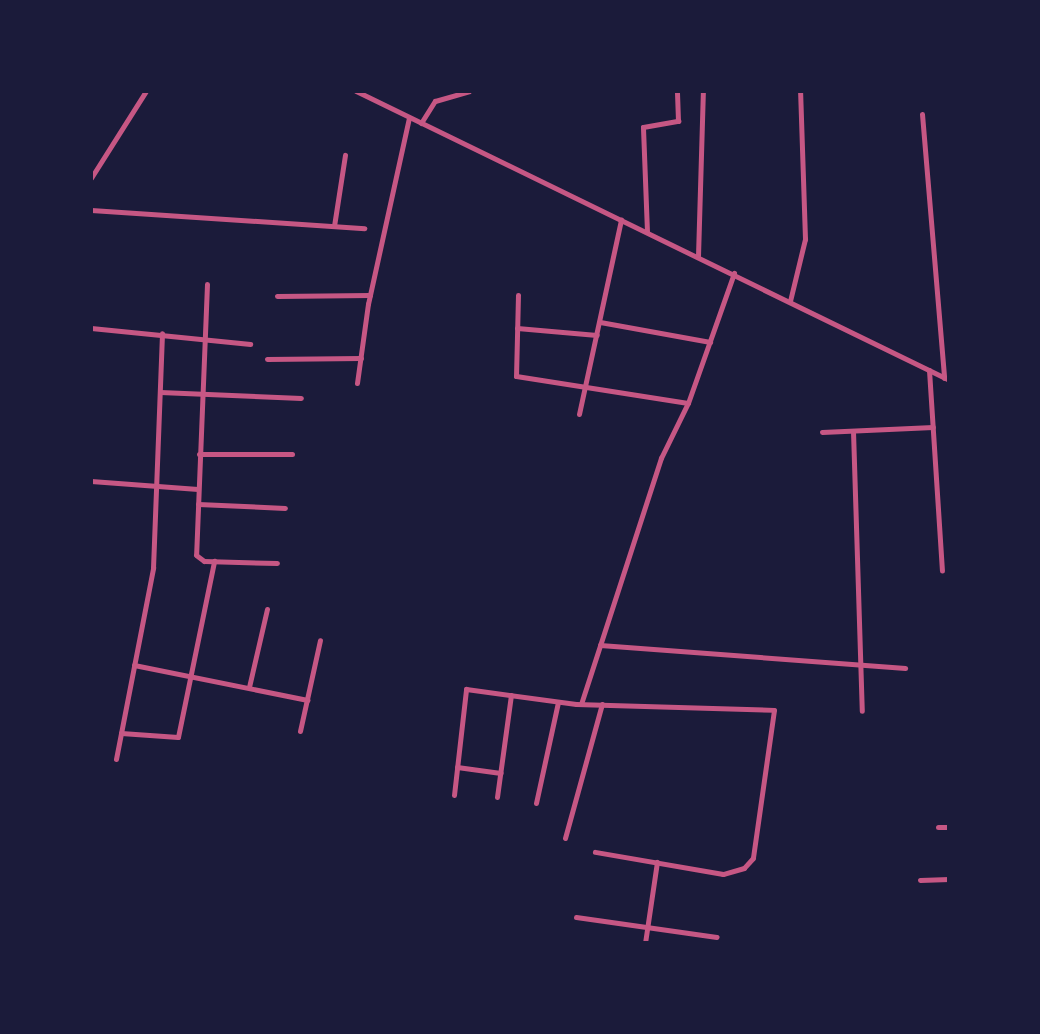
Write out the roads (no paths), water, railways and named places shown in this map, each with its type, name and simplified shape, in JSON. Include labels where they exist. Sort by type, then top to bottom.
[{"type":"street","points":[[91,178],[146,91]]},
{"type":"street","points":[[356,91],[947,379]]},
{"type":"street","points":[[421,123],[435,101],[469,91]]},
{"type":"street","points":[[647,232],[643,127],[678,121],[677,91]]},
{"type":"street","points":[[698,256],[703,91]]},
{"type":"street","points":[[790,301],[805,239],[800,91]]},
{"type":"street","points":[[922,114],[947,379]]},
{"type":"street","points":[[358,383],[370,295],[409,118]]},
{"type":"street","points":[[334,226],[345,155]]},
{"type":"street","points":[[91,210],[364,228]]},
{"type":"street","points":[[579,414],[621,219]]},
{"type":"street","points":[[581,704],[661,458],[688,403],[734,274]]},
{"type":"street","points":[[207,284],[197,559],[278,563]]},
{"type":"street","points":[[277,296],[370,295]]},
{"type":"street","points":[[518,295],[516,376],[688,403]]},
{"type":"street","points":[[600,322],[710,342]]},
{"type":"street","points":[[91,328],[162,333],[250,344]]},
{"type":"street","points":[[517,328],[597,335]]},
{"type":"street","points":[[116,759],[153,568],[162,333]]},
{"type":"street","points":[[267,359],[361,358]]},
{"type":"street","points":[[929,370],[942,571]]},
{"type":"street","points":[[160,392],[302,398]]},
{"type":"street","points":[[822,432],[933,427]]},
{"type":"street","points":[[853,431],[862,711]]},
{"type":"street","points":[[199,454],[292,454]]},
{"type":"street","points":[[91,481],[198,489]]},
{"type":"street","points":[[198,504],[285,508]]},
{"type":"street","points":[[121,733],[178,737],[214,561]]},
{"type":"street","points":[[249,687],[267,609]]},
{"type":"street","points":[[300,731],[320,640]]},
{"type":"street","points":[[600,645],[905,668]]},
{"type":"street","points":[[134,665],[191,674],[307,700]]},
{"type":"street","points":[[454,794],[466,689],[581,704],[774,710],[750,863],[723,874],[595,852]]},
{"type":"street","points":[[498,797],[511,695]]},
{"type":"street","points":[[536,803],[558,702]]},
{"type":"street","points":[[565,838],[602,704]]},
{"type":"street","points":[[457,767],[501,773]]},
{"type":"street","points":[[938,827],[949,827]]},
{"type":"street","points":[[645,943],[657,862]]},
{"type":"street","points":[[920,880],[949,879]]},
{"type":"street","points":[[576,917],[648,925],[718,937]]}]
